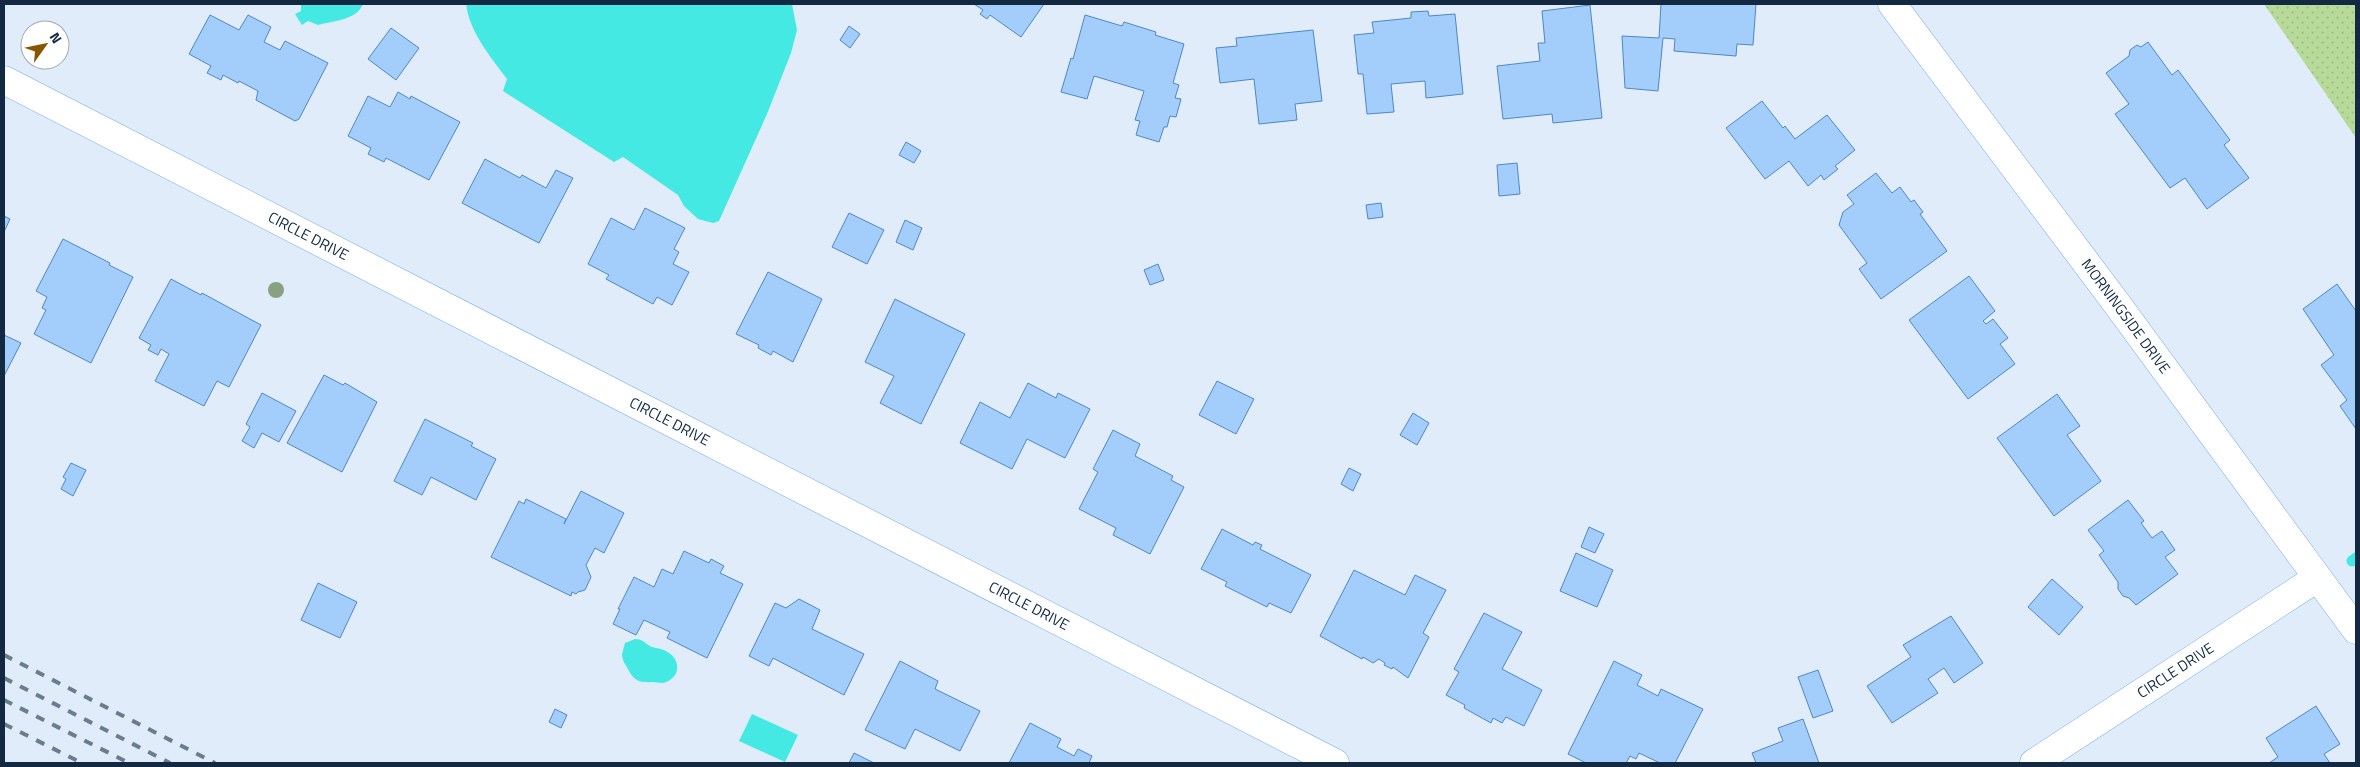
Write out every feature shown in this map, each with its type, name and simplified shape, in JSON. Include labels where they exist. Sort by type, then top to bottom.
[{"type":"street","name":"MORNINGSIDE DRIVE","points":[[1892,4],[2117,304],[2356,630]]},
{"type":"street","name":"CIRCLE DRIVE","points":[[4,80],[1335,763]]},
{"type":"street","name":"CIRCLE DRIVE","points":[[2034,763],[2317,578]]},
{"type":"shaded area","points":[[301,4],[363,4],[350,17],[318,25],[308,21],[302,25],[295,14],[301,11]]},
{"type":"shaded area","points":[[466,4],[792,4],[797,30],[791,53],[767,114],[719,221],[713,223],[698,219],[684,206],[678,195],[623,157],[614,162],[503,91],[507,79],[476,34],[468,15]]},
{"type":"shaded area","points":[[2264,4],[2356,4],[2356,138]]},
{"type":"shaded area","points":[[635,639],[671,654],[677,665],[677,671],[670,680],[663,683],[641,682],[633,677],[624,663],[622,654],[625,643]]},
{"type":"shaded area","points":[[752,714],[798,735],[785,762],[739,741]]},
{"type":"building","points":[[974,4],[1044,4],[1021,37],[990,15],[987,19],[980,14],[983,10]]},
{"type":"building","points":[[1661,4],[1756,4],[1753,45],[1737,44],[1736,56],[1674,51],[1675,39],[1663,38],[1658,91],[1625,88],[1622,36],[1659,38]]},
{"type":"building","points":[[1590,5],[1602,118],[1553,123],[1552,114],[1503,119],[1497,66],[1540,61],[1538,43],[1545,43],[1542,11]]},
{"type":"building","points":[[1428,11],[1429,16],[1455,14],[1463,94],[1426,98],[1425,81],[1391,84],[1394,112],[1367,114],[1363,74],[1358,74],[1354,35],[1374,33],[1372,22],[1411,18],[1411,12]]},
{"type":"building","points":[[210,15],[239,30],[248,15],[271,27],[264,42],[280,50],[285,41],[328,63],[299,119],[295,121],[256,100],[258,91],[239,81],[238,83],[223,75],[221,80],[207,73],[211,66],[189,54]]},
{"type":"building","points":[[1085,15],[1122,26],[1124,22],[1156,32],[1155,35],[1184,44],[1173,83],[1179,85],[1175,98],[1181,99],[1176,117],[1170,116],[1167,127],[1164,127],[1159,142],[1136,135],[1140,121],[1135,120],[1144,91],[1094,76],[1087,99],[1061,92],[1071,58],[1073,59]]},
{"type":"building","points":[[849,26],[860,34],[850,48],[840,40]]},
{"type":"building","points":[[391,28],[419,48],[396,80],[368,59]]},
{"type":"building","points":[[1313,30],[1322,101],[1295,104],[1297,120],[1259,124],[1254,79],[1220,83],[1216,48],[1237,46],[1236,38]]},
{"type":"building","points":[[2148,42],[2172,75],[2178,70],[2230,140],[2224,145],[2249,178],[2207,209],[2185,178],[2170,188],[2115,114],[2129,104],[2106,73],[2129,56],[2130,50],[2137,45],[2141,47]]},
{"type":"building","points":[[398,92],[410,99],[411,96],[460,122],[429,180],[386,158],[384,162],[368,154],[371,148],[348,136],[368,96],[390,107]]},
{"type":"building","points":[[1762,101],[1783,128],[1785,126],[1795,139],[1827,115],[1855,150],[1835,166],[1838,169],[1824,180],[1821,175],[1808,186],[1789,161],[1765,179],[1726,128]]},
{"type":"building","points":[[906,142],[921,151],[914,163],[899,155]]},
{"type":"building","points":[[485,159],[520,178],[522,175],[546,188],[556,170],[573,178],[539,243],[462,203]]},
{"type":"building","points":[[1517,163],[1520,194],[1499,196],[1497,165]]},
{"type":"building","points":[[1876,173],[1892,193],[1900,187],[1911,202],[1914,200],[1923,212],[1920,214],[1947,251],[1881,299],[1859,269],[1867,263],[1839,225],[1843,212],[1854,204],[1847,195]]},
{"type":"building","points":[[1381,203],[1383,217],[1368,219],[1366,205]]},
{"type":"building","points":[[645,208],[685,228],[674,249],[679,252],[673,264],[689,272],[672,305],[657,297],[653,304],[606,279],[609,275],[588,264],[611,218],[634,230]]},
{"type":"building","points":[[849,213],[884,230],[867,264],[832,247]]},
{"type":"building","points":[[4,216],[10,219],[4,232]]},
{"type":"building","points":[[905,220],[922,228],[913,250],[896,242]]},
{"type":"building","points":[[63,239],[133,277],[91,363],[34,334],[46,310],[42,308],[47,297],[36,291]]},
{"type":"building","points":[[1158,264],[1164,280],[1150,285],[1144,270]]},
{"type":"building","points":[[768,272],[822,299],[793,362],[773,351],[771,355],[758,348],[759,345],[736,334]]},
{"type":"building","points":[[1969,276],[1995,311],[1983,321],[1986,324],[1993,319],[2008,338],[2000,344],[2015,364],[1968,399],[1909,320]]},
{"type":"building","points":[[171,279],[201,295],[202,293],[261,325],[229,387],[217,381],[204,406],[155,381],[169,354],[161,349],[158,355],[148,350],[151,345],[139,338]]},
{"type":"building","points":[[2337,284],[2356,311],[2356,429],[2340,406],[2347,400],[2321,365],[2334,355],[2303,309]]},
{"type":"building","points":[[895,299],[965,334],[921,424],[880,403],[894,376],[865,362]]},
{"type":"building","points":[[4,335],[21,343],[4,376]]},
{"type":"building","points":[[324,375],[343,385],[345,383],[377,402],[342,472],[287,443]]},
{"type":"building","points":[[1217,381],[1254,399],[1236,434],[1199,415]]},
{"type":"building","points":[[1028,383],[1056,398],[1058,393],[1090,409],[1065,458],[1027,439],[1012,469],[960,443],[980,402],[1010,418]]},
{"type":"building","points":[[262,393],[296,411],[279,442],[262,433],[254,448],[242,441],[250,427],[246,424]]},
{"type":"building","points":[[2057,394],[2080,426],[2067,435],[2101,481],[2054,516],[1997,438]]},
{"type":"building","points":[[1413,413],[1429,423],[1417,445],[1400,435]]},
{"type":"building","points":[[425,419],[473,443],[471,446],[496,459],[476,500],[431,477],[422,495],[394,481]]},
{"type":"building","points":[[1113,430],[1140,444],[1135,456],[1173,476],[1171,480],[1184,487],[1150,554],[1113,535],[1116,528],[1079,509],[1098,472],[1093,469]]},
{"type":"building","points":[[71,463],[86,470],[73,496],[61,489],[66,479],[63,477]]},
{"type":"building","points":[[1349,468],[1361,474],[1353,491],[1341,484]]},
{"type":"building","points":[[581,491],[624,513],[604,553],[595,548],[586,565],[591,577],[585,590],[576,594],[572,592],[571,596],[491,557],[519,501],[524,504],[526,499],[566,519],[564,524]]},
{"type":"building","points":[[2128,500],[2144,521],[2141,523],[2152,538],[2162,531],[2175,550],[2165,557],[2178,574],[2136,605],[2129,598],[2123,596],[2118,589],[2118,582],[2099,555],[2104,551],[2088,530]]},
{"type":"building","points":[[1589,527],[1604,534],[1595,553],[1581,547]]},
{"type":"building","points":[[1222,529],[1253,545],[1255,542],[1262,545],[1260,549],[1311,575],[1291,613],[1269,603],[1267,607],[1225,586],[1227,582],[1201,569]]},
{"type":"building","points":[[684,551],[709,563],[711,559],[724,566],[720,573],[743,584],[707,658],[667,638],[670,632],[644,620],[636,635],[613,624],[620,609],[618,609],[634,577],[654,587],[662,569],[673,574]]},
{"type":"building","points":[[1576,553],[1613,570],[1597,607],[1560,591]]},
{"type":"building","points":[[1354,570],[1405,595],[1415,575],[1446,590],[1423,633],[1429,637],[1408,678],[1393,667],[1392,669],[1384,665],[1385,663],[1379,659],[1373,663],[1363,657],[1362,659],[1320,636]]},
{"type":"building","points":[[2052,579],[2083,607],[2059,635],[2028,607]]},
{"type":"building","points":[[318,583],[357,602],[340,638],[301,620]]},
{"type":"building","points":[[799,599],[820,610],[812,629],[864,654],[844,695],[773,658],[769,666],[749,656],[775,603],[786,608]]},
{"type":"building","points":[[1484,613],[1522,632],[1502,669],[1542,690],[1524,726],[1506,717],[1502,723],[1493,718],[1491,723],[1464,708],[1465,705],[1446,695],[1459,672],[1454,669]]},
{"type":"building","points":[[1951,616],[1983,663],[1954,683],[1944,668],[1928,679],[1938,693],[1892,723],[1867,686],[1911,657],[1903,645]]},
{"type":"building","points":[[900,661],[938,681],[935,689],[980,711],[960,751],[915,729],[905,749],[865,730]]},
{"type":"building","points":[[1614,661],[1642,675],[1637,685],[1658,696],[1661,689],[1703,709],[1675,763],[1660,763],[1639,753],[1636,759],[1630,756],[1626,763],[1586,763],[1568,754]]},
{"type":"building","points":[[1818,670],[1833,711],[1813,718],[1798,677]]},
{"type":"building","points":[[2316,706],[2340,744],[2324,754],[2330,763],[2269,763],[2278,757],[2266,738]]},
{"type":"building","points":[[555,709],[567,715],[561,728],[549,722]]},
{"type":"building","points":[[1803,719],[1819,763],[1756,763],[1752,753],[1783,741],[1778,728]]},
{"type":"building","points":[[1030,723],[1061,739],[1057,747],[1074,756],[1078,749],[1092,756],[1089,763],[1009,763]]},
{"type":"building","points":[[854,753],[874,763],[849,763]]},
{"type":"waterway","points":[[2352,561],[2356,558]]},
{"type":"railway","points":[[4,655],[215,763]]},
{"type":"railway","points":[[4,678],[170,763]]},
{"type":"railway","points":[[4,700],[129,763]]},
{"type":"railway","points":[[4,724],[82,763]]}]
